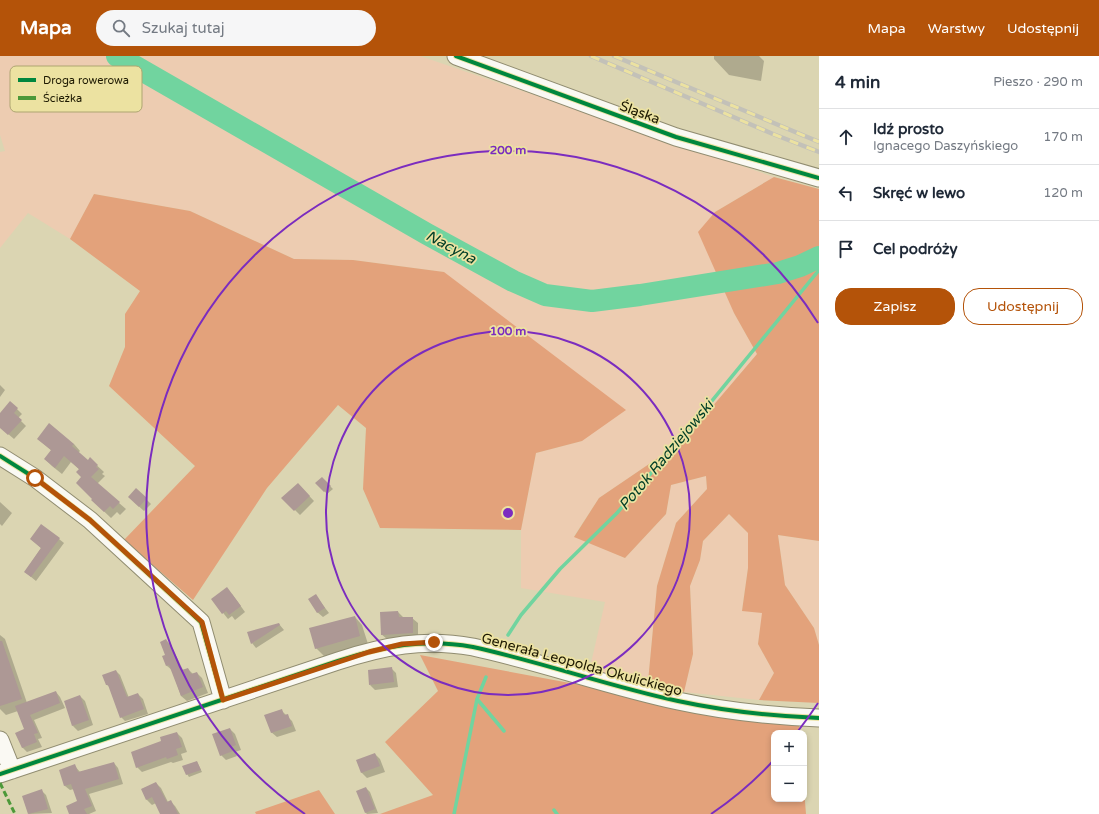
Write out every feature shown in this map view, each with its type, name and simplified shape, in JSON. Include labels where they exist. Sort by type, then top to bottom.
[{"type":"street","name":"Śląska","points":[[456,56],[676,137],[819,178]]},
{"type":"street","points":[[0,456],[35,478],[90,520],[202,622],[223,700]]},
{"type":"street","name":"Generała Leopolda Okulickiego","points":[[0,740],[6,772],[369,652],[402,644],[434,642],[461,644],[482,649],[679,702],[751,712],[819,718]]},
{"type":"shaded area","points":[[0,56],[420,56],[774,177],[715,212],[734,313],[757,354],[683,441],[599,498],[574,536],[625,558],[666,514],[671,485],[706,476],[707,489],[676,523],[657,586],[648,682],[589,672],[605,602],[521,588],[521,530],[536,453],[582,441],[444,272],[353,260],[294,259],[190,211],[94,194],[70,239],[28,213],[0,248],[0,152],[5,151],[0,135]]},
{"type":"shaded area","points":[[774,177],[819,189],[819,541],[778,535],[785,585],[814,628],[819,645],[819,703],[759,700],[774,673],[758,644],[762,613],[742,611],[748,568],[748,533],[729,514],[703,541],[700,560],[690,586],[693,654],[684,692],[648,682],[657,586],[676,523],[707,489],[706,476],[671,485],[666,514],[625,558],[574,537],[599,498],[683,441],[757,354],[734,313],[698,232],[715,212]]},
{"type":"shaded area","points":[[94,194],[190,211],[294,259],[353,260],[444,272],[626,410],[582,441],[536,453],[521,530],[380,528],[363,489],[366,428],[338,405],[267,488],[193,600],[124,540],[195,466],[109,386],[125,347],[125,314],[140,291],[70,239]]},
{"type":"shaded area","points":[[729,514],[748,533],[748,568],[742,610],[763,613],[758,644],[774,673],[759,700],[684,692],[693,654],[690,586],[700,560],[703,541]]},
{"type":"shaded area","points":[[778,535],[819,541],[819,645],[814,628],[785,585]]},
{"type":"shaded area","points":[[420,655],[586,686],[640,699],[799,726],[800,730],[771,730],[771,802],[805,802],[806,814],[380,814],[433,795],[385,742],[438,691]]},
{"type":"shaded area","points":[[319,790],[335,814],[256,814],[255,812]]},
{"type":"building","points":[[10,401],[18,408],[14,413],[22,420],[8,435],[0,428],[0,413]]},
{"type":"building","points":[[49,423],[74,444],[72,446],[88,460],[90,457],[98,465],[96,467],[99,469],[91,477],[120,502],[113,509],[110,506],[104,512],[91,500],[92,499],[76,483],[81,477],[76,472],[79,469],[64,456],[55,468],[44,459],[51,450],[37,439]]},
{"type":"building","points":[[322,477],[331,486],[324,492],[315,483]]},
{"type":"building","points":[[298,483],[310,496],[294,511],[281,498]]},
{"type":"building","points":[[136,488],[147,498],[139,507],[128,497]]},
{"type":"building","points":[[41,524],[60,538],[31,577],[24,572],[41,548],[30,539]]},
{"type":"building","points":[[227,587],[241,606],[229,615],[226,611],[222,614],[211,599]]},
{"type":"building","points":[[316,594],[325,608],[317,613],[308,599]]},
{"type":"building","points":[[398,611],[399,617],[413,617],[413,633],[381,635],[380,612]]},
{"type":"building","points":[[355,616],[360,636],[315,649],[309,628]]},
{"type":"building","points":[[279,623],[280,625],[251,644],[247,632]]},
{"type":"building","points":[[166,639],[182,670],[188,668],[191,674],[197,672],[203,687],[181,696],[169,665],[166,666],[162,656],[165,655],[160,642]]},
{"type":"building","points":[[0,641],[2,641],[22,699],[0,706]]},
{"type":"building","points":[[392,667],[394,682],[369,685],[368,670]]},
{"type":"building","points":[[116,670],[127,697],[138,693],[144,709],[120,718],[108,685],[106,685],[102,675]]},
{"type":"building","points":[[56,691],[60,703],[30,715],[38,733],[34,734],[37,742],[22,748],[15,733],[24,729],[15,706]]},
{"type":"building","points":[[80,695],[89,720],[72,726],[64,701]]},
{"type":"building","points":[[282,709],[284,715],[288,714],[292,726],[271,733],[264,715]]},
{"type":"building","points":[[230,728],[236,745],[231,747],[233,751],[220,756],[212,734]]},
{"type":"building","points":[[177,732],[182,747],[176,749],[178,755],[167,759],[166,757],[136,768],[131,752],[161,741],[160,737]]},
{"type":"building","points":[[375,753],[380,766],[361,773],[356,760]]},
{"type":"building","points":[[197,761],[201,770],[186,775],[182,766]]},
{"type":"building","points":[[114,762],[119,779],[85,789],[92,806],[84,809],[87,814],[69,814],[66,806],[77,801],[71,784],[64,786],[59,770],[75,764],[78,772]]},
{"type":"building","points":[[156,782],[167,802],[171,800],[178,814],[160,814],[152,797],[146,800],[141,789]]},
{"type":"building","points":[[366,787],[375,809],[365,813],[356,791]]},
{"type":"building","points":[[42,789],[48,809],[28,814],[22,796]]},
{"type":"waterway","name":"Nacyna","points":[[117,56],[134,66]]},
{"type":"waterway","name":"Nacyna","points":[[142,70],[427,234],[513,281],[545,295],[592,301],[640,295],[778,273],[800,266],[819,257]]},
{"type":"waterway","name":"Potok Radziejowski","points":[[508,635],[521,615],[560,569],[617,513],[693,424],[819,270]]},
{"type":"waterway","name":"Potok Radziejowski","points":[[454,814],[477,699],[486,677]]},
{"type":"waterway","points":[[477,699],[504,731]]},
{"type":"waterway","points":[[554,810],[557,814]]},
{"type":"railway","points":[[591,56],[773,134],[819,152]]},
{"type":"railway","points":[[614,56],[819,142]]},
{"type":"marked path","points":[[0,783],[15,814]]},
{"type":"cycle path","points":[[456,56],[676,137],[819,178]]},
{"type":"cycle path","points":[[0,456],[35,478],[90,520],[201,622],[223,700]]},
{"type":"cycle path","points":[[0,774],[338,661],[371,651],[404,645],[437,643],[473,647],[695,705],[784,716],[819,718]]},
{"type":"route","points":[[35,478],[90,520],[202,622],[223,700],[369,652],[402,644],[434,642]]}]
